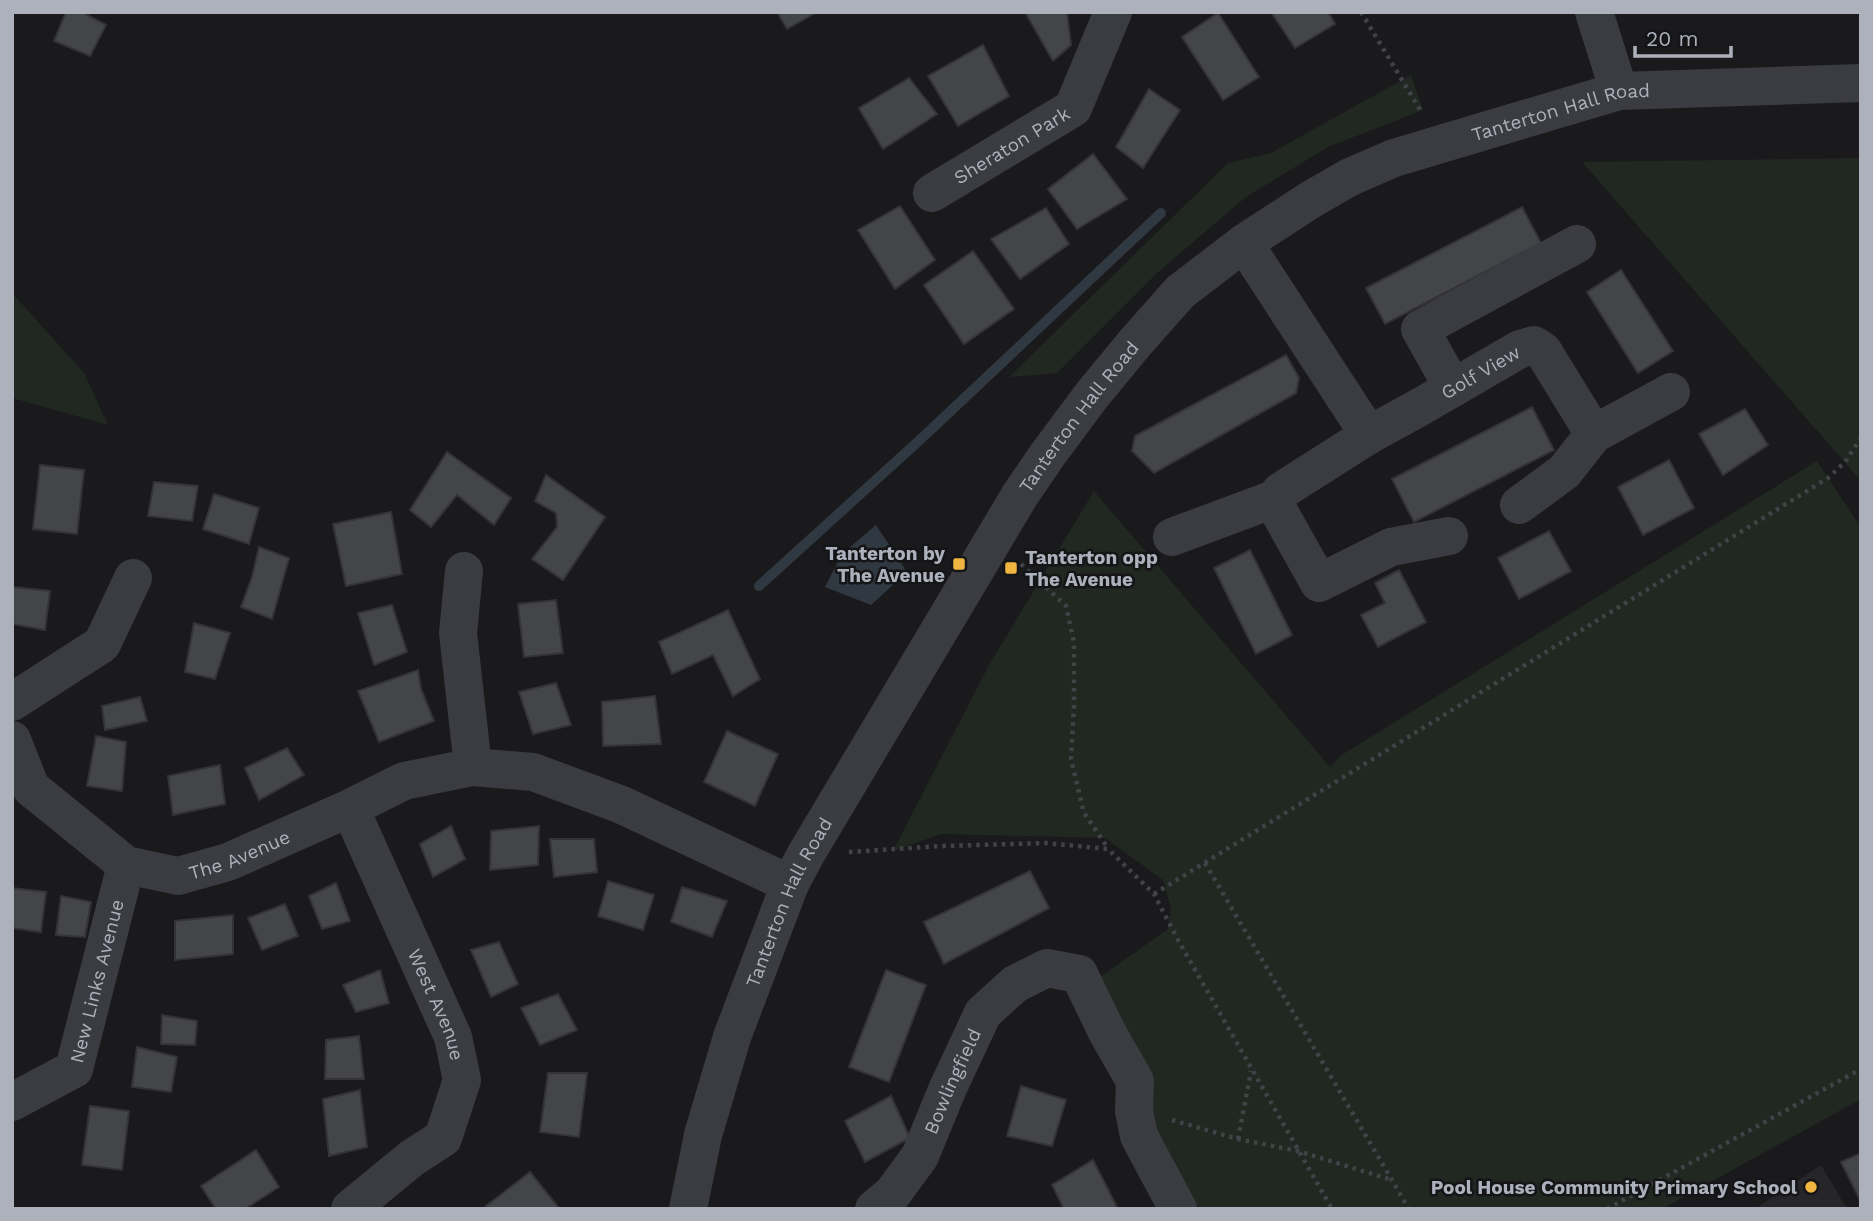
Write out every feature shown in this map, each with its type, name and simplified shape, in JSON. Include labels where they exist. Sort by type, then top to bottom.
[{"type":"street","name":"Sheraton Park","points":[[932,193],[1073,108],[1113,12]]},
{"type":"street","points":[[1594,12],[1619,91]]},
{"type":"street","name":"Tanterton Hall Road","points":[[688,1209],[703,1135],[732,1037],[798,869],[1020,495],[1092,395],[1180,292],[1244,243],[1310,200],[1350,177],[1394,158],[1619,91],[1861,83]]},
{"type":"street","points":[[1244,243],[1369,435]]},
{"type":"street","points":[[1453,388],[1420,329],[1577,244]]},
{"type":"street","name":"Golf View","points":[[1172,537],[1275,499],[1281,491],[1369,435],[1520,349],[1534,345],[1543,351],[1594,434]]},
{"type":"street","points":[[1519,505],[1564,472],[1594,434],[1671,392]]},
{"type":"street","points":[[1275,499],[1277,508],[1318,583],[1391,547],[1449,536]]},
{"type":"street","points":[[464,571],[458,633],[473,766]]},
{"type":"street","points":[[12,702],[102,644],[133,578]]},
{"type":"street","name":"The Avenue","points":[[12,740],[31,788],[126,865],[178,876],[229,862],[404,781],[473,766],[533,772],[798,869]]},
{"type":"street","name":"West Avenue","points":[[350,808],[453,1037],[462,1080],[443,1138],[412,1158],[350,1209]]},
{"type":"street","name":"New Links Avenue","points":[[12,1102],[74,1069],[126,865]]},
{"type":"street","name":"Bowlingfield","points":[[874,1209],[893,1193],[920,1156],[983,1013],[1015,984],[1047,968],[1079,974],[1135,1081],[1133,1111],[1139,1136],[1178,1209]]},
{"type":"path","points":[[1361,12],[1441,144]]},
{"type":"path","points":[[1154,894],[1828,478],[1845,463],[1861,438]]},
{"type":"path","points":[[994,539],[1066,606],[1074,643],[1071,759],[1084,813],[1108,849],[1154,894],[1251,1070],[1332,1209]]},
{"type":"path","points":[[798,869],[942,846],[1046,843],[1108,849]]},
{"type":"path","points":[[1205,863],[1409,1209]]},
{"type":"path","points":[[1607,1209],[1861,1069]]},
{"type":"path","points":[[1238,1139],[1251,1070]]},
{"type":"path","points":[[1133,1111],[1238,1139],[1298,1151],[1390,1179]]},
{"type":"shaded area","points":[[1411,75],[1423,110],[1328,147],[1246,197],[1157,273],[1057,373],[1009,377],[1228,163],[1271,153]]},
{"type":"shaded area","points":[[1861,158],[1861,481],[1582,162]]},
{"type":"shaded area","points":[[12,293],[84,373],[108,425],[12,398]]},
{"type":"shaded area","points":[[1817,461],[1861,528],[1861,1099],[1662,1209],[1194,1209],[1147,1131],[1100,977],[1168,929],[1171,909],[1163,880],[1105,838],[941,834],[893,851],[989,665],[1094,491],[1330,767],[1340,756]]},
{"type":"shaded area","points":[[876,525],[907,572],[871,605],[825,587],[842,554]]},
{"type":"shaded area","name":"Pool House Community Primary School","points":[[1821,1165],[1847,1209],[1755,1209]]},
{"type":"building","points":[[66,12],[82,12],[106,25],[90,56],[54,41]]},
{"type":"building","points":[[777,12],[817,12],[787,29]]},
{"type":"building","points":[[1025,12],[1067,12],[1071,45],[1053,61]]},
{"type":"building","points":[[1271,12],[1328,12],[1335,24],[1295,48]]},
{"type":"building","points":[[1218,13],[1259,77],[1223,100],[1182,37]]},
{"type":"building","points":[[983,45],[1009,96],[958,126],[928,76]]},
{"type":"building","points":[[909,78],[937,114],[883,149],[859,108]]},
{"type":"building","points":[[1149,89],[1180,110],[1143,168],[1116,147]]},
{"type":"building","points":[[1093,154],[1127,199],[1077,229],[1048,189]]},
{"type":"building","points":[[900,206],[935,260],[895,289],[858,230]]},
{"type":"building","points":[[1522,207],[1541,243],[1385,324],[1366,288]]},
{"type":"building","points":[[1046,208],[1069,244],[1020,279],[991,239]]},
{"type":"building","points":[[973,251],[1014,309],[964,344],[924,285]]},
{"type":"building","points":[[1621,270],[1673,351],[1638,373],[1587,292]]},
{"type":"building","points":[[1286,355],[1299,378],[1296,393],[1154,473],[1132,451],[1135,436]]},
{"type":"building","points":[[1532,407],[1554,450],[1414,522],[1392,479]]},
{"type":"building","points":[[1745,409],[1768,445],[1723,475],[1699,434]]},
{"type":"building","points":[[447,452],[511,498],[494,525],[457,495],[431,527],[410,510]]},
{"type":"building","points":[[1669,460],[1694,508],[1643,535],[1618,487]]},
{"type":"building","points":[[40,465],[84,470],[77,534],[33,529]]},
{"type":"building","points":[[546,475],[605,517],[563,580],[532,559],[557,527],[556,513],[535,501]]},
{"type":"building","points":[[154,482],[198,486],[192,521],[148,516]]},
{"type":"building","points":[[214,494],[259,508],[249,544],[203,529]]},
{"type":"building","points":[[391,512],[402,574],[346,586],[333,524]]},
{"type":"building","points":[[1549,531],[1571,571],[1519,599],[1498,558]]},
{"type":"building","points":[[259,547],[289,558],[272,619],[241,607]]},
{"type":"building","points":[[1250,550],[1292,635],[1256,654],[1214,568]]},
{"type":"building","points":[[1399,570],[1426,622],[1378,647],[1361,615],[1385,603],[1375,583]]},
{"type":"building","points":[[12,587],[50,591],[45,630],[12,624]]},
{"type":"building","points":[[556,600],[563,653],[524,657],[518,604]]},
{"type":"building","points":[[392,605],[407,652],[374,665],[358,613]]},
{"type":"building","points":[[728,610],[760,679],[733,696],[713,655],[672,674],[659,642]]},
{"type":"building","points":[[194,623],[230,633],[215,679],[185,672]]},
{"type":"building","points":[[418,670],[421,689],[434,721],[379,742],[358,691]]},
{"type":"building","points":[[556,683],[571,725],[533,734],[519,692]]},
{"type":"building","points":[[655,696],[661,744],[603,746],[602,702]]},
{"type":"building","points":[[140,697],[147,721],[105,730],[102,706]]},
{"type":"building","points":[[727,731],[778,754],[755,806],[704,782]]},
{"type":"building","points":[[96,736],[126,742],[122,791],[87,786]]},
{"type":"building","points":[[287,748],[304,775],[259,800],[245,768]]},
{"type":"building","points":[[220,765],[225,804],[173,815],[168,776]]},
{"type":"building","points":[[451,826],[465,859],[433,877],[420,844]]},
{"type":"building","points":[[539,826],[538,865],[490,870],[491,831]]},
{"type":"building","points":[[550,839],[594,839],[597,872],[554,877]]},
{"type":"building","points":[[1030,871],[1049,908],[944,964],[924,922]]},
{"type":"building","points":[[608,881],[654,895],[643,930],[598,916]]},
{"type":"building","points":[[336,883],[350,921],[322,929],[309,896]]},
{"type":"building","points":[[682,887],[727,901],[712,937],[671,922]]},
{"type":"building","points":[[12,888],[46,892],[41,932],[12,928]]},
{"type":"building","points":[[61,896],[91,902],[85,937],[56,935]]},
{"type":"building","points":[[285,904],[298,936],[262,950],[248,918]]},
{"type":"building","points":[[233,915],[233,954],[175,960],[175,921]]},
{"type":"building","points":[[499,942],[518,984],[491,997],[471,950]]},
{"type":"building","points":[[380,970],[389,1003],[356,1012],[343,985]]},
{"type":"building","points":[[886,970],[926,985],[889,1082],[849,1067]]},
{"type":"building","points":[[558,994],[577,1030],[540,1045],[521,1008]]},
{"type":"building","points":[[162,1015],[197,1021],[195,1045],[161,1044]]},
{"type":"building","points":[[359,1036],[364,1079],[325,1079],[326,1040]]},
{"type":"building","points":[[137,1047],[177,1057],[171,1092],[132,1087]]},
{"type":"building","points":[[548,1073],[587,1073],[579,1137],[540,1132]]},
{"type":"building","points":[[1021,1086],[1066,1100],[1052,1146],[1007,1136]]},
{"type":"building","points":[[360,1090],[367,1147],[329,1156],[323,1099]]},
{"type":"building","points":[[891,1096],[910,1138],[865,1162],[845,1121]]},
{"type":"building","points":[[90,1106],[129,1111],[122,1170],[82,1165]]},
{"type":"building","points":[[256,1150],[279,1187],[245,1209],[216,1209],[201,1186]]},
{"type":"building","points":[[1861,1153],[1861,1202],[1841,1162]]},
{"type":"building","points":[[1093,1160],[1118,1209],[1064,1209],[1052,1185]]},
{"type":"building","points":[[530,1172],[559,1208],[487,1209],[486,1206]]},
{"type":"waterway","points":[[759,586],[922,438],[1161,213]]},
{"type":"place","name":"Tanterton by The Avenue","points":[[959,564]]},
{"type":"place","name":"Tanterton opp The Avenue","points":[[1011,568]]},
{"type":"place","name":"Pool House Community Primary School","points":[[1811,1187]]}]
